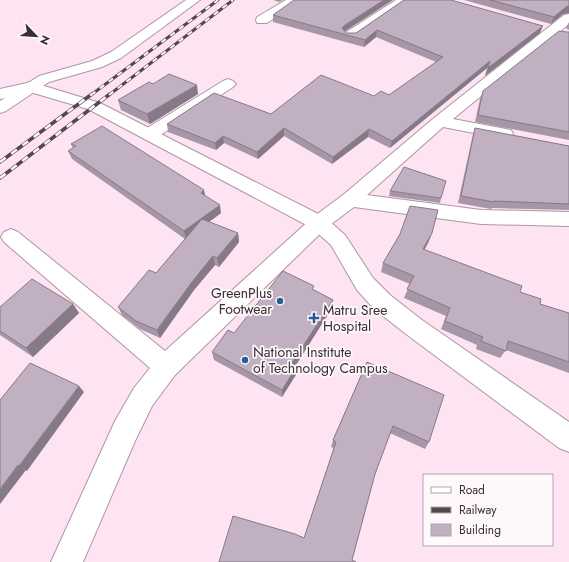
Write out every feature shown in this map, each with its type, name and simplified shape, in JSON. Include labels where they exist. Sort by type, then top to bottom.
[{"type":"street","points":[[0,108],[44,79],[98,64],[116,55],[194,0]]},
{"type":"street","points":[[262,20],[295,0]]},
{"type":"street","points":[[350,36],[404,0]]},
{"type":"street","points":[[67,562],[125,431],[143,398],[166,368],[319,223],[350,200],[440,121],[569,18]]},
{"type":"street","points":[[546,37],[569,35]]},
{"type":"street","points":[[150,134],[228,84]]},
{"type":"street","points":[[0,94],[31,87],[94,106],[319,223],[338,240],[365,284],[382,302],[414,327],[569,438]]},
{"type":"street","points":[[440,121],[524,138]]},
{"type":"street","points":[[350,200],[481,218],[569,219]]},
{"type":"street","points":[[11,237],[166,368]]},
{"type":"building","points":[[294,0],[384,0],[345,25],[342,28],[346,33],[356,33],[404,0],[451,0],[543,26],[488,68],[490,61],[392,141],[369,129],[333,157],[284,128],[257,152],[223,136],[215,143],[167,124],[214,93],[271,114],[321,75],[374,96],[381,91],[389,95],[443,57],[377,30],[365,40],[273,15]]},
{"type":"building","points":[[490,0],[569,0],[569,6],[554,17]]},
{"type":"building","points":[[559,31],[569,32],[569,132],[478,115],[483,91]]},
{"type":"building","points":[[169,74],[197,85],[147,114],[118,100],[149,82],[153,84]]},
{"type":"building","points":[[102,126],[204,190],[201,193],[220,205],[184,231],[68,151],[76,146],[71,144]]},
{"type":"building","points":[[475,128],[569,146],[569,204],[494,202],[461,196]]},
{"type":"building","points":[[404,167],[446,181],[441,198],[390,191]]},
{"type":"building","points":[[410,206],[438,210],[432,233],[423,249],[522,286],[520,292],[541,299],[540,304],[569,313],[569,362],[508,341],[506,351],[481,341],[483,337],[445,321],[450,308],[407,289],[414,276],[383,263],[400,234]]},
{"type":"building","points":[[202,219],[238,233],[217,258],[213,256],[157,330],[136,321],[118,307],[149,270],[156,273]]},
{"type":"building","points":[[283,271],[314,286],[312,289],[333,300],[292,363],[297,366],[282,390],[212,352],[228,330],[234,333]]},
{"type":"building","points":[[32,279],[73,304],[26,348],[0,331],[0,307]]},
{"type":"building","points":[[367,362],[444,395],[429,442],[393,426],[375,474],[352,560],[356,562],[219,562],[233,516],[304,538],[336,442],[333,440]]},
{"type":"building","points":[[30,363],[79,386],[0,489],[0,400]]},
{"type":"railway","points":[[91,95],[218,0]]},
{"type":"railway","points":[[109,95],[233,0]]},
{"type":"railway","points":[[0,162],[92,94]]},
{"type":"railway","points":[[0,178],[110,94]]},
{"type":"place","name":"GreenPlus Footwear","points":[[280,301]]},
{"type":"place","name":"Matru Sree Hospital","points":[[314,318]]},
{"type":"place","name":"National Institute of Technology Campus","points":[[245,360]]}]
